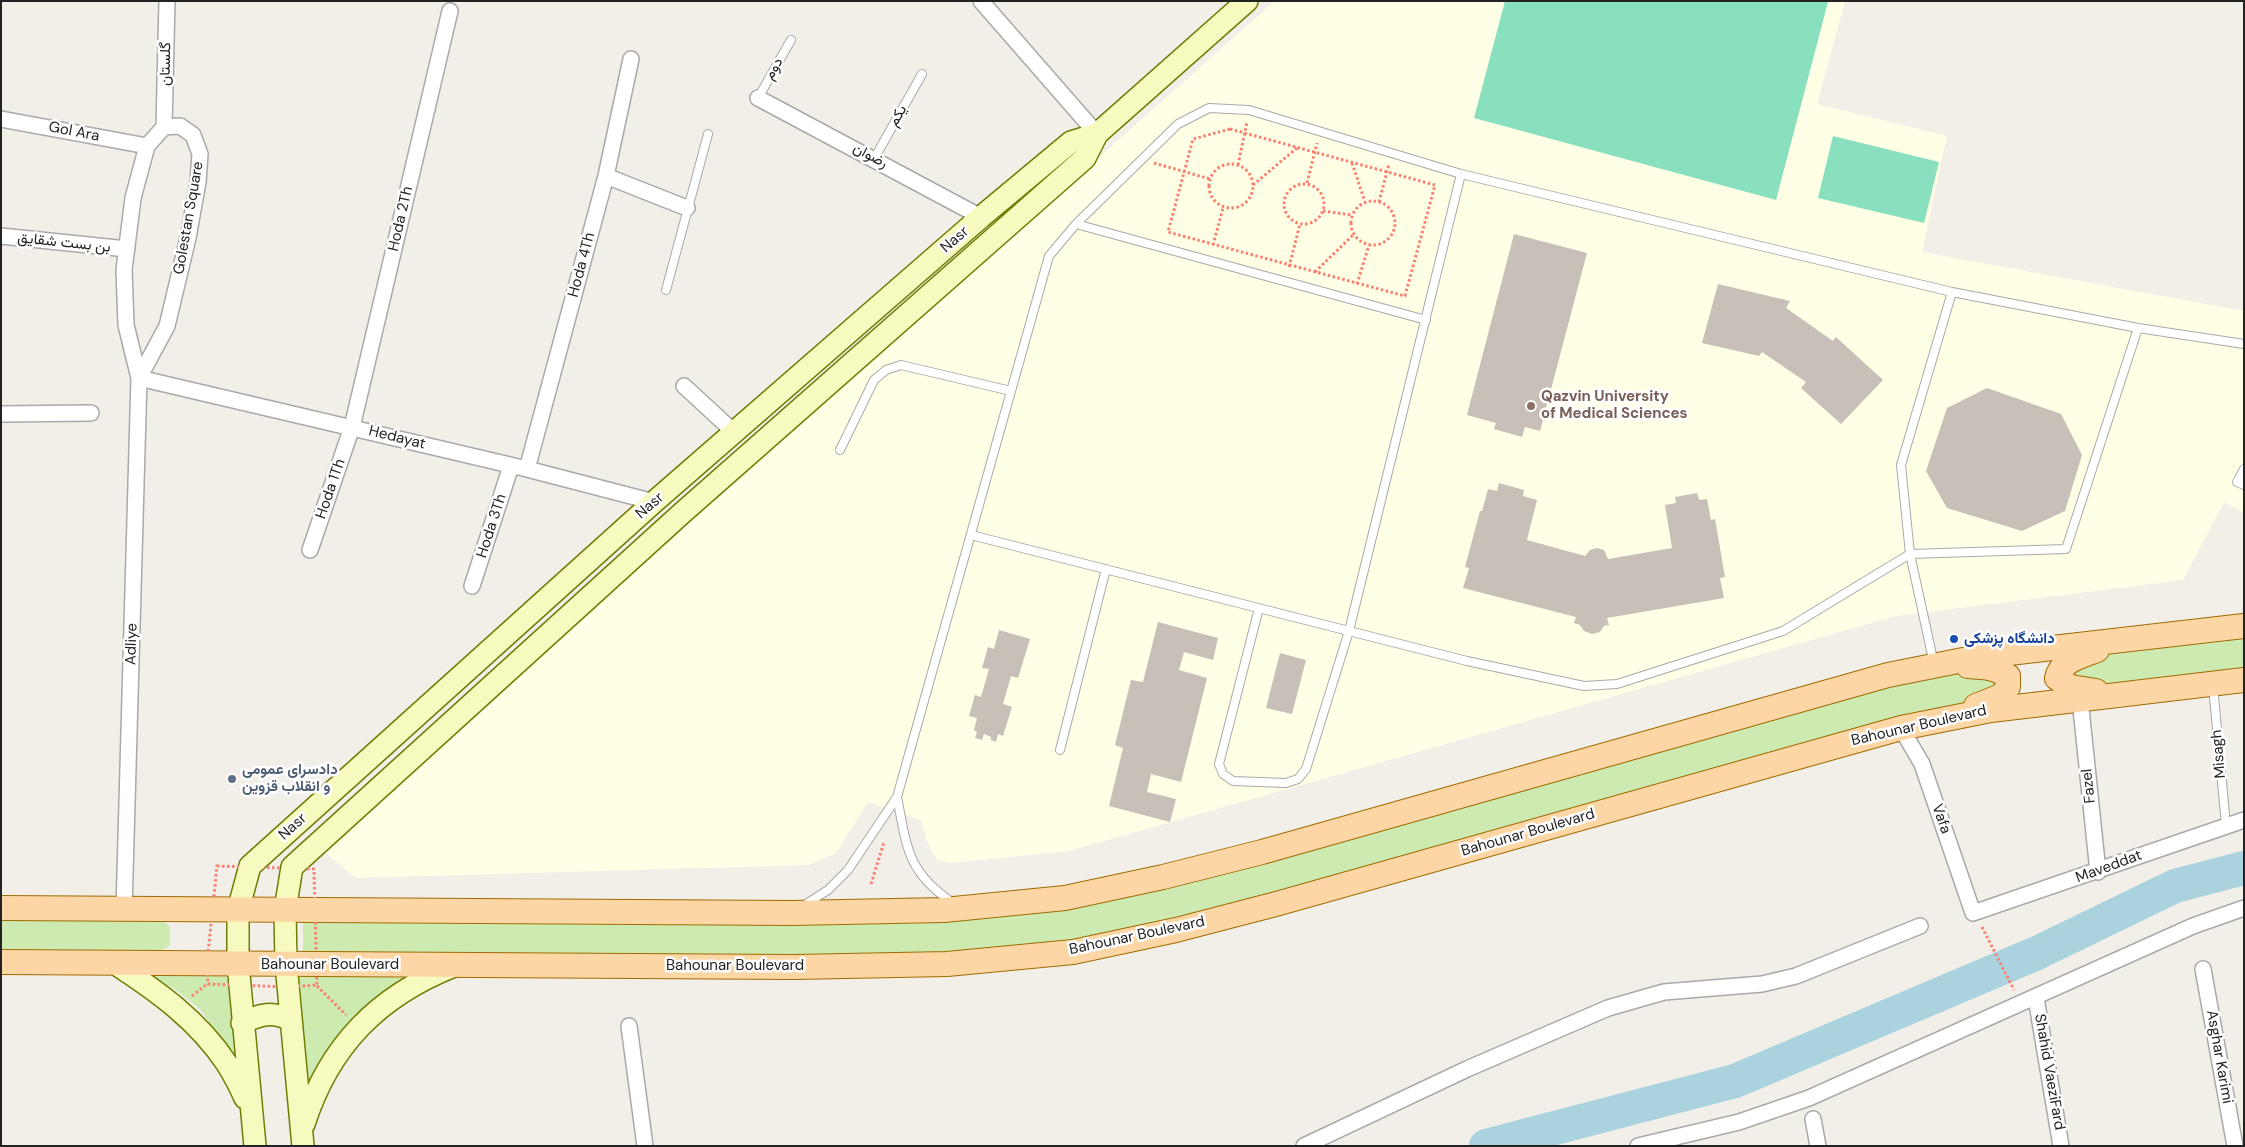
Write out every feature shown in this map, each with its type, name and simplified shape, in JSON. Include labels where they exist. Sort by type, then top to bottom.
[{"type":"main road","points":[[1,908],[793,913],[961,908],[1065,898],[1163,877],[1262,852],[1888,675],[1983,656],[2244,626]]},
{"type":"main road","points":[[2137,638],[2101,648],[2067,663],[2059,670],[2057,678],[2062,683],[2083,690],[2142,692]]},
{"type":"main road","points":[[1930,667],[1989,667],[2000,670],[2008,676],[2008,687],[2001,696],[1937,721]]},
{"type":"main road","name":"Bahounar Boulevard","points":[[1,962],[794,967],[938,964],[1073,952],[1176,930],[1276,904],[1901,728],[1991,710],[2244,680]]},
{"type":"street","name":"گلستان","points":[[164,127],[168,1]]},
{"type":"street","name":"Nasr","points":[[302,1139],[290,1020],[284,910],[292,867],[681,514],[1085,158],[1097,134],[1247,1]]},
{"type":"street","points":[[982,2],[1097,134]]},
{"type":"street","name":"Hoda 2Th","points":[[352,427],[450,12]]},
{"type":"street","name":"Hoda 4Th","points":[[527,468],[606,176],[631,59]]},
{"type":"street","name":"رضوان","points":[[758,98],[981,217]]},
{"type":"street","name":"Gol Ara","points":[[1,119],[147,146]]},
{"type":"street","name":"Golestan Square","points":[[139,378],[167,326],[188,238],[198,182],[200,154],[193,135],[180,126],[164,127]]},
{"type":"street","points":[[139,378],[126,325],[124,270],[133,198],[147,146],[164,127]]},
{"type":"street","name":"Nasr","points":[[255,1146],[242,1023],[238,964],[238,910],[250,866],[654,502],[736,433],[981,217],[1071,142],[1097,134]]},
{"type":"street","points":[[606,176],[687,208]]},
{"type":"street","name":"بن بست شقایق","points":[[1,236],[127,249]]},
{"type":"street","name":"Hedayat","points":[[139,378],[511,466],[527,468],[654,502]]},
{"type":"street","name":"Adliye","points":[[124,909],[139,378]]},
{"type":"street","points":[[684,386],[736,433]]},
{"type":"street","points":[[1,414],[91,413]]},
{"type":"street","name":"Hoda 1Th","points":[[310,550],[352,427]]},
{"type":"street","name":"Hoda 3Th","points":[[472,586],[511,466]]},
{"type":"street","name":"Fazel","points":[[2080,699],[2098,872]]},
{"type":"street","name":"Vafa","points":[[1901,728],[1922,764],[1973,913]]},
{"type":"street","name":"Maveddat","points":[[1973,913],[2098,872],[2244,820]]},
{"type":"street","points":[[1638,1146],[1738,1122],[1809,1098],[2036,998],[2193,926],[2244,908]]},
{"type":"street","points":[[1304,1146],[1467,1069],[1608,1008],[1664,992],[1762,984],[1796,976],[1920,926]]},
{"type":"street","points":[[114,963],[158,992],[194,1022],[228,1064],[251,1109]]},
{"type":"street","points":[[302,1139],[312,1098],[339,1050],[358,1028],[378,1009],[404,990],[425,978],[457,965]]},
{"type":"street","name":"Asghar Karimi","points":[[2203,969],[2235,1146]]},
{"type":"street","name":"Shahid VaeziFard","points":[[2036,998],[2061,1146]]},
{"type":"street","points":[[242,1023],[266,1014],[279,1014],[290,1020]]},
{"type":"street","points":[[629,1026],[645,1146]]},
{"type":"street","points":[[1813,1119],[1818,1146]]},
{"type":"lane","name":"دوم","points":[[758,98],[791,40]]},
{"type":"lane","name":"یکم","points":[[874,159],[922,74]]},
{"type":"lane","points":[[793,913],[828,890],[848,870],[898,797],[1049,256],[1076,224],[1178,124],[1210,108],[1249,110],[1461,174],[1952,292],[2138,328],[2244,344]]},
{"type":"lane","points":[[666,290],[708,134]]},
{"type":"lane","points":[[1260,608],[1220,754],[1219,764],[1223,774],[1233,781],[1286,783],[1298,779],[1306,769],[1349,631],[1461,174]]},
{"type":"lane","points":[[1076,224],[1426,320]]},
{"type":"lane","points":[[1930,667],[1910,554],[1901,465],[1952,292]]},
{"type":"lane","points":[[971,535],[1467,661],[1584,686],[1617,684],[1784,631],[1910,554],[2066,549],[2138,328]]},
{"type":"lane","points":[[840,450],[874,380],[886,370],[901,365],[1011,391]]},
{"type":"lane","points":[[2244,469],[2238,482],[2244,486]]},
{"type":"lane","points":[[1060,750],[1106,569]]},
{"type":"lane","name":"Misagh","points":[[2212,684],[2226,825]]},
{"type":"lane","points":[[898,797],[907,845],[913,863],[923,879],[937,892],[961,908]]},
{"type":"path","points":[[1238,165],[1249,110]]},
{"type":"path","points":[[1230,129],[1245,133],[1434,184],[1405,296],[1168,232],[1193,139],[1230,129]]},
{"type":"path","points":[[1307,184],[1319,131]]},
{"type":"path","points":[[1253,185],[1297,148]]},
{"type":"path","points":[[1379,202],[1392,153]]},
{"type":"path","points":[[1142,160],[1210,179]]},
{"type":"path","points":[[1352,162],[1365,202]]},
{"type":"path","points":[[1231,164],[1238,165],[1248,172],[1253,185],[1252,192],[1244,204],[1238,208],[1223,208],[1217,204],[1209,193],[1210,179],[1218,168],[1231,164]]},
{"type":"path","points":[[1307,184],[1320,190],[1323,196],[1323,211],[1314,221],[1300,224],[1290,219],[1287,214],[1284,198],[1287,192],[1296,185],[1307,184]]},
{"type":"path","points":[[1365,202],[1379,202],[1391,210],[1394,217],[1393,232],[1384,242],[1369,245],[1363,243],[1354,234],[1351,228],[1352,215],[1365,202]]},
{"type":"path","points":[[1208,260],[1223,208]]},
{"type":"path","points":[[1323,211],[1352,215]]},
{"type":"path","points":[[1285,281],[1300,224]]},
{"type":"path","points":[[1315,272],[1354,234]]},
{"type":"path","points":[[1357,284],[1369,245]]},
{"type":"path","points":[[1989,938],[2012,987]]},
{"type":"path","points":[[316,985],[358,1028]]},
{"type":"shaded area","name":"Qazvin University of Medical Sciences","points":[[1275,1],[1845,1],[1817,104],[1947,136],[1922,252],[2244,311],[2244,513],[2224,502],[2183,580],[1896,616],[1069,851],[952,863],[937,860],[927,842],[921,820],[868,802],[836,853],[809,865],[356,878],[320,848]]},
{"type":"green space","points":[[1505,1],[1828,2],[1776,200],[1474,118]]},
{"type":"green space","points":[[1833,136],[1939,162],[1924,223],[1818,198]]},
{"type":"green space","points":[[2244,626],[2244,680],[2095,691],[2059,670],[2083,655]]},
{"type":"green space","points":[[2000,670],[2001,696],[1073,952],[457,965],[378,1009],[301,1131],[286,964],[303,964],[303,910],[1065,898],[1888,675]]},
{"type":"green space","points":[[1,908],[158,916],[170,927],[170,945],[156,955],[1,962]]},
{"type":"green space","points":[[144,974],[229,975],[238,1070],[201,1010],[176,990]]},
{"type":"building","points":[[1514,234],[1587,253],[1540,431],[1525,427],[1522,437],[1494,429],[1496,423],[1467,415]]},
{"type":"building","points":[[1718,284],[1790,301],[1786,308],[1833,341],[1836,337],[1883,380],[1841,424],[1801,388],[1806,382],[1762,352],[1759,356],[1702,343]]},
{"type":"building","points":[[1987,388],[2061,414],[2082,455],[2065,511],[2022,531],[1947,508],[1926,471],[1947,408]]},
{"type":"building","points":[[1499,483],[1524,490],[1523,496],[1537,500],[1527,540],[1585,556],[1590,550],[1597,548],[1604,550],[1608,559],[1672,548],[1665,505],[1676,503],[1675,497],[1697,493],[1699,500],[1707,499],[1711,520],[1715,519],[1725,577],[1720,578],[1724,598],[1607,618],[1609,625],[1604,626],[1600,632],[1592,634],[1584,631],[1580,625],[1574,623],[1576,617],[1463,588],[1469,568],[1465,567],[1480,511],[1482,511],[1488,489],[1497,491]]},
{"type":"building","points":[[1158,622],[1218,638],[1213,660],[1184,652],[1179,670],[1207,678],[1181,782],[1151,774],[1147,792],[1176,799],[1170,822],[1109,806],[1123,748],[1115,745],[1131,680],[1143,682]]},
{"type":"building","points":[[999,630],[1030,639],[1018,678],[1011,676],[1003,704],[1012,707],[1003,736],[998,734],[996,742],[984,734],[982,740],[975,738],[977,732],[974,730],[977,718],[969,716],[975,695],[981,697],[989,669],[982,668],[988,647],[994,649]]},
{"type":"building","points":[[1280,653],[1306,660],[1292,714],[1266,708]]},
{"type":"waterway","points":[[1486,1146],[1735,1081],[2037,953],[2175,886],[2244,868]]},
{"type":"place","name":"Qazvin University of Medical Sciences","points":[[1531,406]]},
{"type":"place","name":"دانشگاه پزشکی","points":[[1954,639]]},
{"type":"place","name":"دادسرای عمومی و انقلاب قزوین","points":[[232,779]]}]
